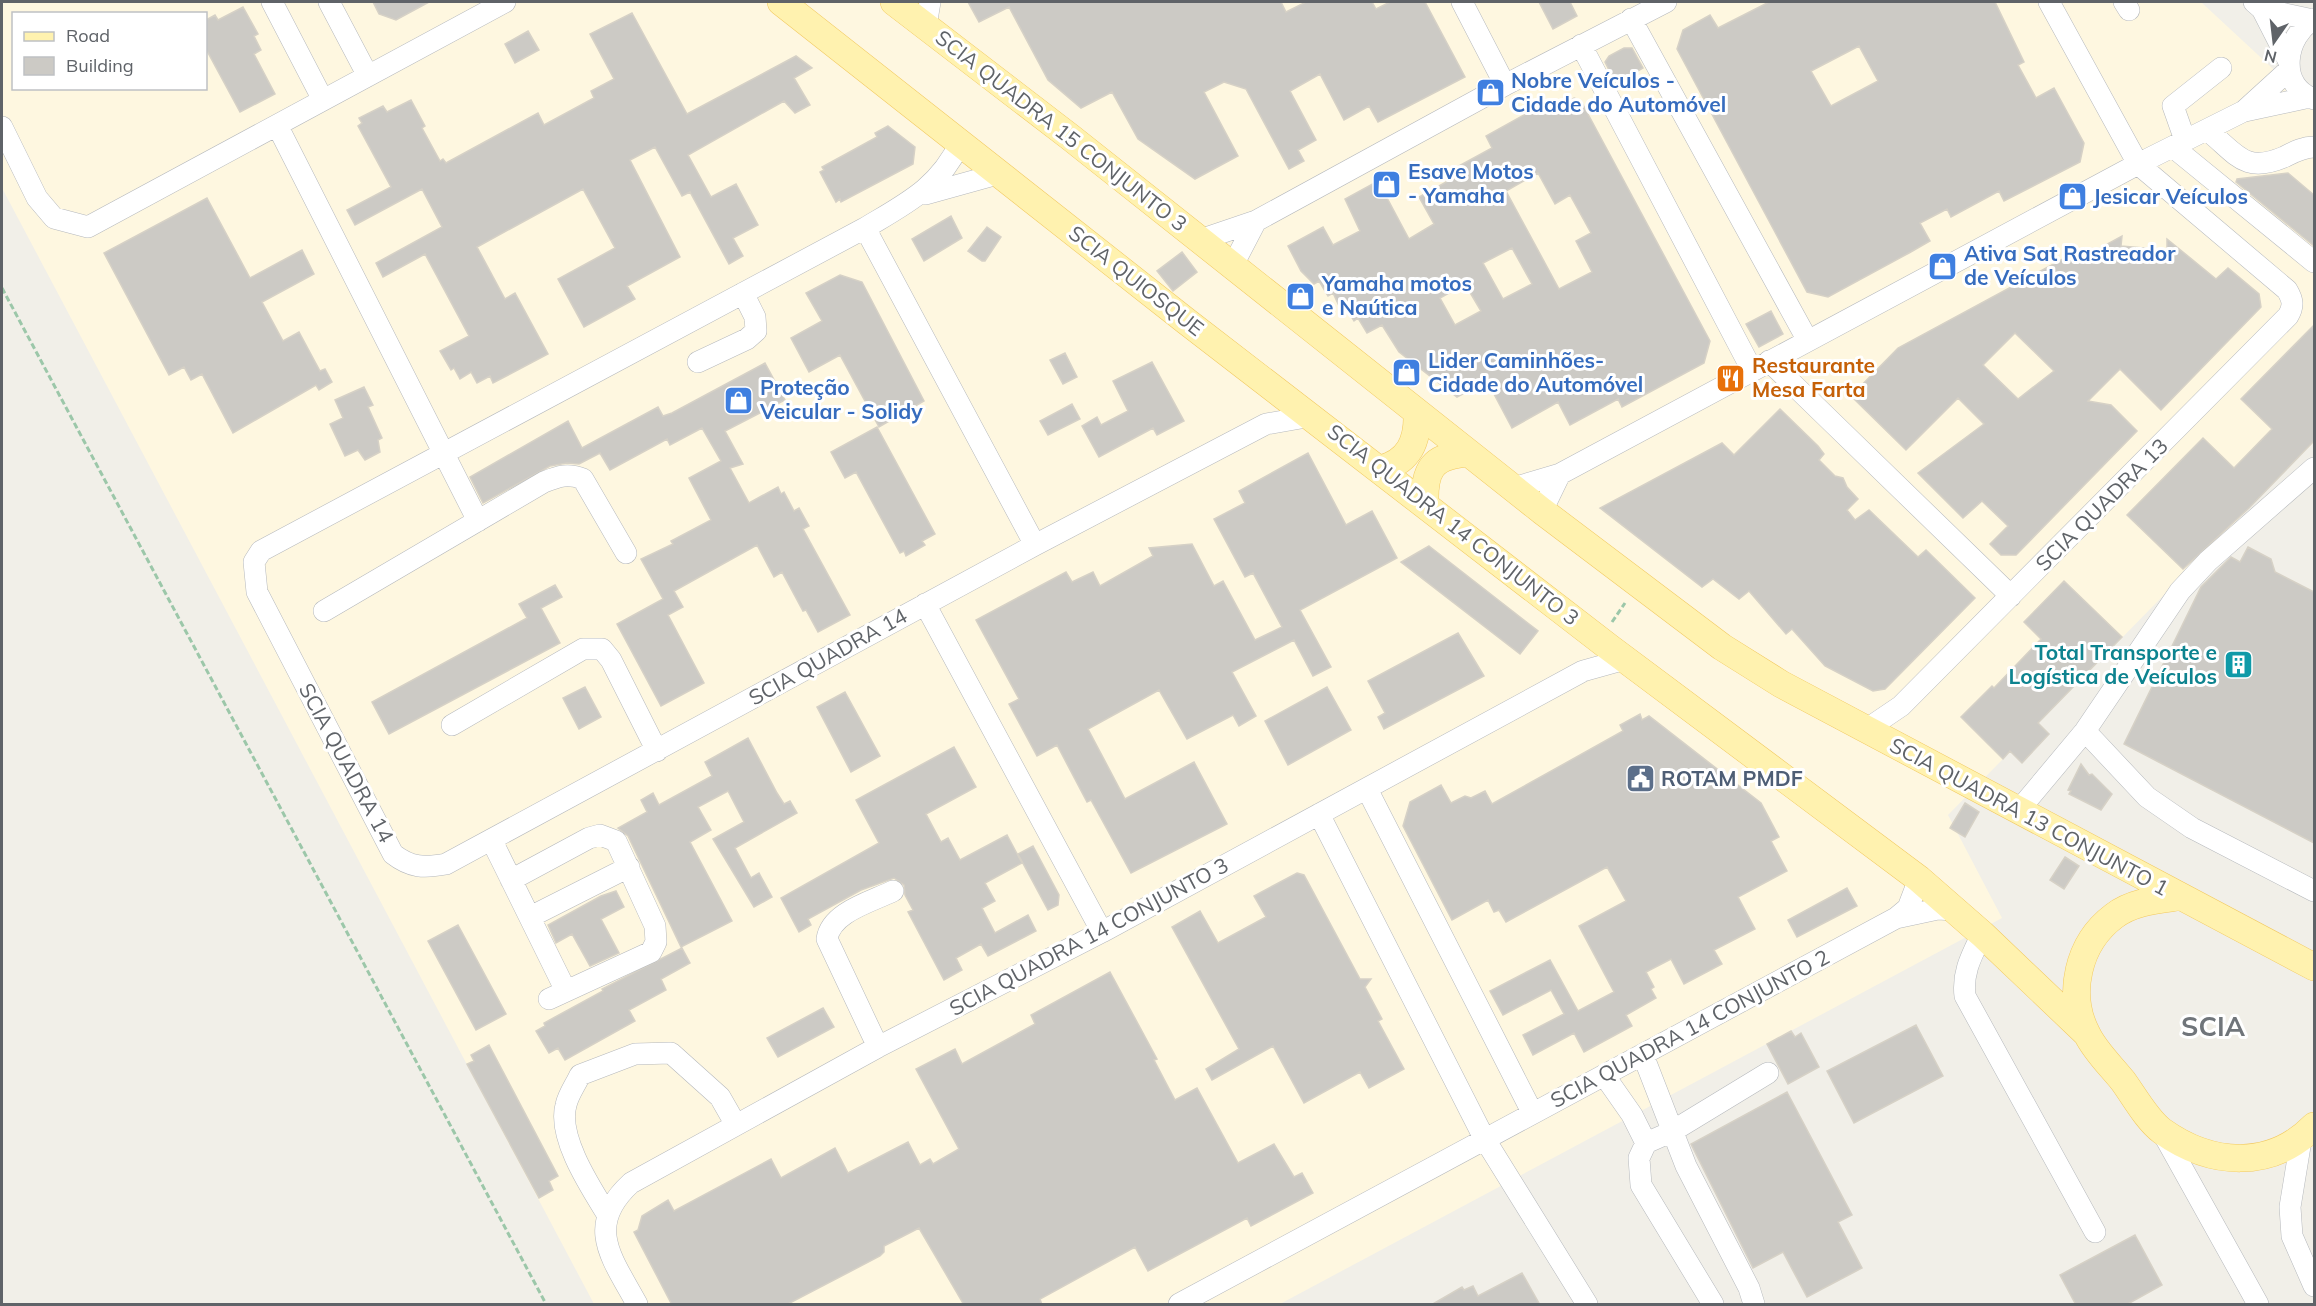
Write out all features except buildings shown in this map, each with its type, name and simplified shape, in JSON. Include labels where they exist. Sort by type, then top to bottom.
[{"type":"main road","name":"SCIA QUIOSQUE","points":[[787,4],[979,158],[1304,409]]},
{"type":"main road","name":"SCIA QUADRA 15 CONJUNTO 3","points":[[898,5],[928,14],[1217,253],[1528,500]]},
{"type":"main road","name":"SCIA QUADRA 14 CONJUNTO 3","points":[[1304,409],[1608,645],[1919,879],[1982,934],[2086,1034]]},
{"type":"main road","points":[[1380,469],[1403,459],[1413,445],[1417,429],[1417,413]]},
{"type":"main road","points":[[1425,504],[1425,484],[1428,472],[1438,459],[1450,454],[1468,453]]},
{"type":"main road","name":"SCIA QUADRA 13 CONJUNTO 1","points":[[1528,500],[1722,647],[1781,684],[2178,897],[2314,967]]},
{"type":"main road","points":[[2178,897],[2145,901],[2114,916],[2091,940],[2080,964],[2076,997],[2086,1034],[2161,1130],[2203,1152],[2240,1159],[2273,1155],[2308,1133]]},
{"type":"street","points":[[272,2],[323,100]]},
{"type":"street","points":[[328,2],[368,76]]},
{"type":"street","points":[[2,127],[37,198],[54,219],[88,227],[505,2]]},
{"type":"street","points":[[1462,2],[1505,85]]},
{"type":"street","points":[[1217,253],[1256,221],[1505,85],[1666,2]]},
{"type":"street","points":[[2049,2],[2138,164]]},
{"type":"street","points":[[2258,5],[2314,20]]},
{"type":"street","points":[[2258,5],[2301,90],[2312,98]]},
{"type":"street","points":[[1631,20],[1808,340]]},
{"type":"street","points":[[2244,111],[2289,65],[2291,44],[2300,30],[2314,20]]},
{"type":"street","points":[[1581,45],[1760,366],[2011,596]]},
{"type":"street","points":[[2221,68],[2173,106],[2179,144],[2314,262]]},
{"type":"street","points":[[1528,500],[1560,474],[2138,164],[2244,111],[2312,98]]},
{"type":"street","points":[[277,125],[478,521]]},
{"type":"street","points":[[2207,130],[2247,162],[2256,165],[2266,165],[2306,147],[2314,147]]},
{"type":"street","name":"SCIA QUADRA 14","points":[[917,197],[960,182],[979,158]]},
{"type":"street","name":"SCIA QUADRA 14","points":[[979,158],[943,174],[917,197],[865,228],[261,551],[254,562],[253,575],[257,592],[393,854],[407,865],[426,867],[446,864],[1035,545],[1266,424],[1304,409]]},
{"type":"street","name":"SCIA QUADRA 13","points":[[1881,737],[1901,706],[2288,316],[2292,308],[2292,298],[2287,290],[2138,164]]},
{"type":"street","points":[[1217,253],[1256,221]]},
{"type":"street","points":[[865,228],[1035,545]]},
{"type":"street","points":[[699,362],[747,339],[756,331],[755,317],[743,293]]},
{"type":"street","points":[[1266,424],[1273,387]]},
{"type":"street","points":[[2019,810],[2085,731],[2180,591],[2208,561],[2314,468]]},
{"type":"street","points":[[324,611],[544,482],[572,474],[583,478],[626,553]]},
{"type":"street","points":[[1528,500],[1560,474]]},
{"type":"street","points":[[926,604],[1102,932]]},
{"type":"street","points":[[1583,671],[1608,645]]},
{"type":"street","name":"SCIA QUADRA 14 CONJUNTO 3","points":[[607,1214],[615,1197],[631,1183],[878,1047],[1102,932],[1583,671],[1608,645]]},
{"type":"street","points":[[452,725],[583,649],[602,649],[611,660],[657,751]]},
{"type":"street","points":[[1881,737],[1901,706]]},
{"type":"street","points":[[2085,731],[2147,797],[2192,828],[2314,891]]},
{"type":"street","points":[[1367,789],[1532,1112]]},
{"type":"street","points":[[1320,814],[1484,1138],[1587,1305]]},
{"type":"street","points":[[492,841],[511,880],[530,918],[557,995],[651,952],[656,942],[655,926],[616,841],[600,836],[578,843],[511,880]]},
{"type":"street","points":[[530,918],[629,867]]},
{"type":"street","points":[[1896,918],[1908,908],[1919,879]]},
{"type":"street","points":[[878,1047],[827,939],[829,928],[837,919],[892,891]]},
{"type":"street","points":[[1896,918],[1938,909],[1954,910]]},
{"type":"street","name":"SCIA QUADRA 14 CONJUNTO 2","points":[[1179,1305],[1532,1112],[1643,1055],[1896,918]]},
{"type":"street","points":[[1982,934],[1966,966],[1963,983],[1965,996],[2095,1232]]},
{"type":"street","points":[[637,1305],[606,1246],[607,1214],[581,1171],[567,1131],[565,1106],[580,1075],[635,1054],[671,1053],[720,1097],[736,1125]]},
{"type":"street","points":[[1643,1055],[1662,1100],[1671,1132],[1749,1288],[1754,1305]]},
{"type":"street","points":[[1713,1305],[1641,1185],[1638,1172],[1639,1158],[1646,1143],[1671,1132],[1768,1073]]},
{"type":"street","points":[[1604,1075],[1632,1115],[1646,1143]]},
{"type":"street","points":[[2161,1130],[2258,1305]]},
{"type":"street","points":[[2308,1133],[2290,1207],[2292,1236],[2314,1286]]},
{"type":"path","points":[[2,288],[546,1305]]},
{"type":"path","points":[[1608,645],[1639,584]]},
{"type":"shaded area","points":[[2,2],[2201,2],[2314,107],[2314,442],[1948,815],[2002,918],[1280,1304],[594,1304],[2,188]]},
{"type":"place","name":"Nobre Veículos - Cidade do Automóvel","points":[[1490,93]]},
{"type":"place","name":"Esave Motos - Yamaha","points":[[1387,184]]},
{"type":"place","name":"Jesicar Veículos","points":[[2072,197]]},
{"type":"place","name":"Ativa Sat Rastreador de Veículos","points":[[1943,266]]},
{"type":"place","name":"Yamaha motos e Naútica","points":[[1301,296]]},
{"type":"place","name":"Lider Caminhões- Cidade do Automóvel","points":[[1407,373]]},
{"type":"place","name":"Restaurante Mesa Farta","points":[[1731,378]]},
{"type":"place","name":"Proteção Veicular - Solidy","points":[[739,400]]},
{"type":"place","name":"Total Transporte e Logística de Veículos","points":[[2238,665]]},
{"type":"place","name":"ROTAM PMDF","points":[[1640,779]]},
{"type":"district","name":"SCIA","points":[[2213,1027]]}]
